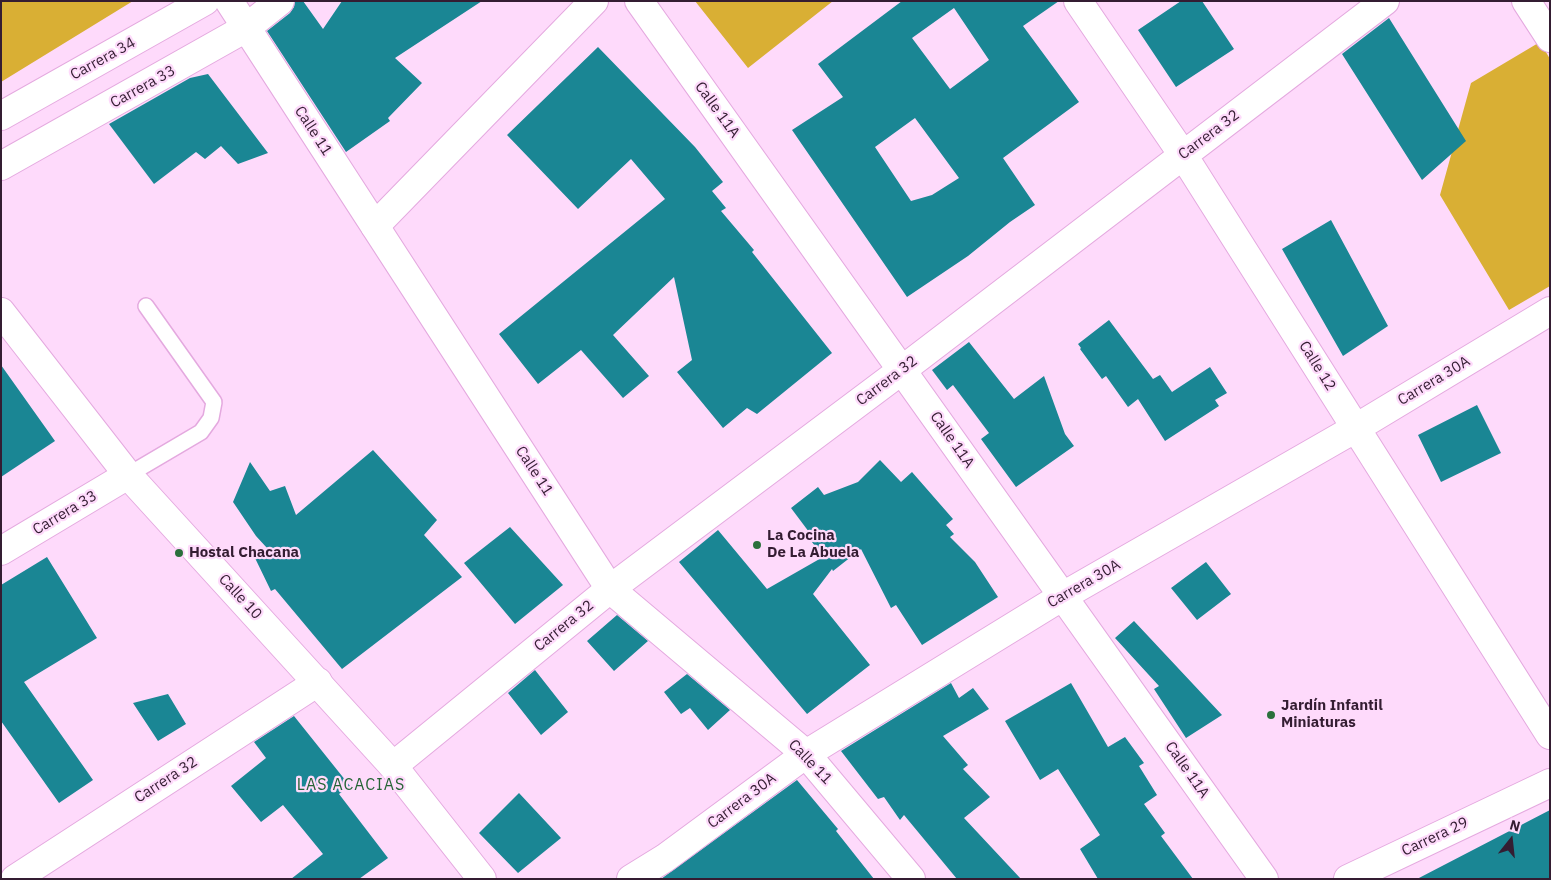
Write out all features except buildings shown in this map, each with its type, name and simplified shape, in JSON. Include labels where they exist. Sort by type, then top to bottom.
[{"type":"street","name":"Carrera 34","points":[[1,116],[205,1]]},
{"type":"street","name":"Calle 11","points":[[229,1],[610,589],[806,754],[911,879]]},
{"type":"street","name":"Carrera 33","points":[[1,166],[246,28],[280,1]]},
{"type":"street","points":[[375,226],[594,1]]},
{"type":"street","name":"Calle 11A","points":[[639,1],[1264,879]]},
{"type":"street","name":"Calle 12","points":[[1078,1],[1183,155],[1550,735]]},
{"type":"street","name":"Carrera 32","points":[[393,766],[610,589],[902,370],[1385,1]]},
{"type":"street","points":[[1526,1],[1550,38]]},
{"type":"street","name":"Carrera 30A","points":[[631,879],[665,858],[806,754],[1063,596],[1356,428],[1550,311]]},
{"type":"street","name":"Calle 10","points":[[1,312],[128,475],[393,766],[482,879]]},
{"type":"street","name":"Carrera 33","points":[[1,551],[128,475]]},
{"type":"street","name":"Carrera 32","points":[[15,879],[318,682]]},
{"type":"street","name":"Carrera 29","points":[[1348,879],[1550,783]]},
{"type":"lane","points":[[128,475],[201,432],[211,418],[214,402],[146,306]]},
{"type":"shaded area","points":[[1,1],[133,1],[1,82]]},
{"type":"shaded area","points":[[695,1],[833,1],[748,68]]},
{"type":"shaded area","points":[[1540,42],[1550,59],[1550,286],[1509,310],[1440,195],[1471,83]]},
{"type":"place","name":"La Cocina De La Abuela","points":[[757,545]]},
{"type":"place","name":"Hostal Chacana","points":[[179,553]]},
{"type":"place","name":"Jardín Infantil Miniaturas","points":[[1271,715]]},
{"type":"district","name":"LAS ACACIAS","points":[[351,785]]}]
